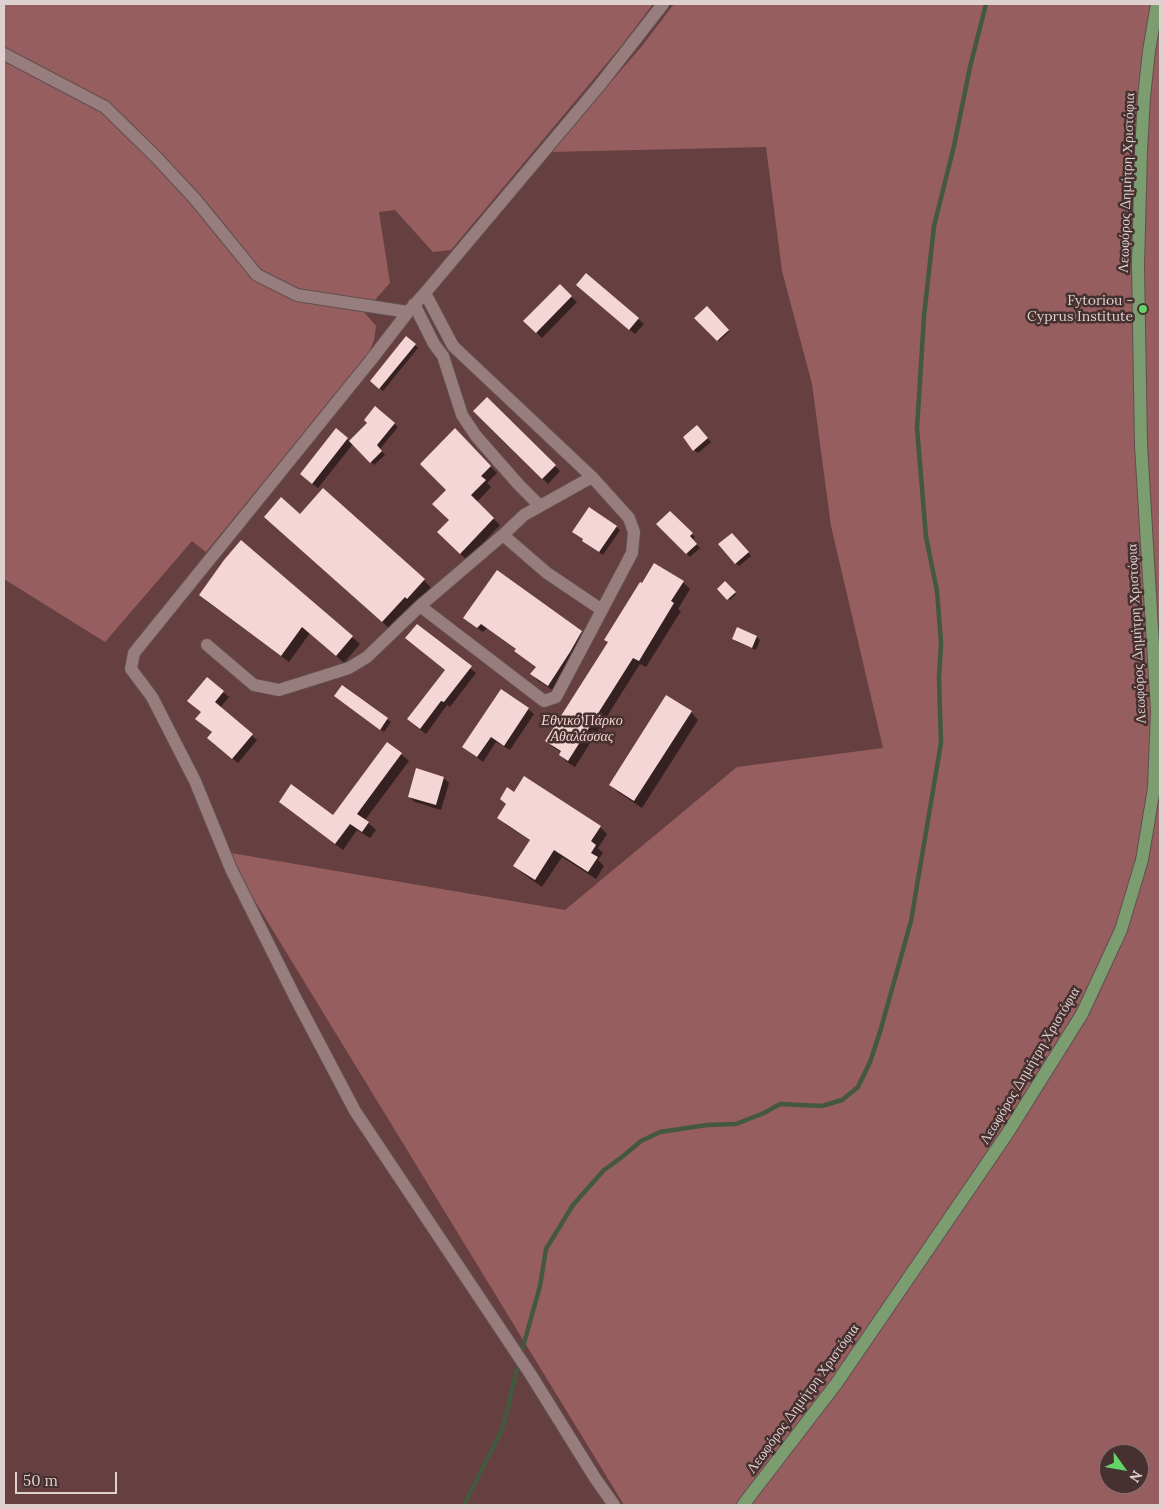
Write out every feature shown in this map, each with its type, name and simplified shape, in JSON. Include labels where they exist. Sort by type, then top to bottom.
[{"type":"main road","name":"Λεωφόρος Δημήτρη Χριστόφια","points":[[742,1505],[836,1384],[1007,1134],[1082,1014],[1121,930],[1142,860],[1154,788],[1158,711],[1141,445],[1138,265],[1142,134],[1149,51],[1157,12]]},
{"type":"street","points":[[614,1505],[522,1361],[356,1110],[296,999],[236,878],[195,781],[152,697],[131,668],[134,653],[411,308],[598,86],[663,4]]},
{"type":"street","points":[[4,54],[105,107],[156,156],[195,199],[257,275],[298,295],[411,308]]},
{"type":"street","points":[[420,606],[544,701],[556,697],[632,553],[634,532],[629,518],[592,477],[453,346],[425,293]]},
{"type":"street","points":[[411,308],[442,356],[462,415],[476,436],[540,506]]},
{"type":"street","points":[[442,356],[453,346]]},
{"type":"street","points":[[207,646],[254,685],[279,690],[349,668],[367,657],[420,606],[524,515],[592,477]]},
{"type":"street","points":[[502,535],[547,573],[602,610]]},
{"type":"green space","name":"Εθνικό Πάρκο Αθαλάσσας","points":[[4,4],[1160,4],[1160,1505],[4,1505]]},
{"type":"shaded area","points":[[4,4],[653,4],[622,45],[451,250],[433,252],[395,210],[379,212],[390,283],[364,312],[376,326],[374,340],[368,355],[206,552],[192,541],[105,642],[4,579]]},
{"type":"shaded area","points":[[674,4],[1160,4],[1160,1505],[624,1505],[225,852],[565,910],[737,767],[883,748],[831,526],[812,384],[782,271],[766,147],[550,152],[642,46]]},
{"type":"building","points":[[586,273],[639,318],[629,330],[576,285]]},
{"type":"building","points":[[560,284],[572,296],[536,333],[523,321]]},
{"type":"building","points":[[707,306],[729,330],[717,341],[694,318]]},
{"type":"building","points":[[406,336],[416,344],[379,389],[370,381]]},
{"type":"building","points":[[487,397],[556,465],[542,479],[473,411]]},
{"type":"building","points":[[375,406],[395,423],[377,445],[382,451],[370,463],[349,441],[367,423],[364,420]]},
{"type":"building","points":[[697,425],[708,438],[693,451],[683,437]]},
{"type":"building","points":[[336,428],[348,438],[312,484],[300,474]]},
{"type":"building","points":[[455,428],[491,466],[481,476],[486,480],[471,495],[494,518],[460,554],[437,532],[449,520],[432,504],[446,490],[420,464]]},
{"type":"building","points":[[323,488],[425,579],[382,622],[264,517],[281,497],[300,514]]},
{"type":"building","points":[[589,507],[617,526],[599,552],[572,532]]},
{"type":"building","points":[[670,511],[693,533],[690,536],[697,544],[686,554],[656,524]]},
{"type":"building","points":[[732,533],[749,552],[735,564],[718,544]]},
{"type":"building","points":[[241,540],[353,636],[336,656],[302,627],[281,656],[199,595]]},
{"type":"building","points":[[654,563],[684,581],[671,601],[674,603],[639,661],[633,658],[568,761],[559,755],[561,751],[545,741],[608,642],[604,640]]},
{"type":"building","points":[[497,570],[582,631],[548,686],[530,674],[536,667],[514,651],[516,649],[481,624],[477,628],[463,618]]},
{"type":"building","points":[[725,581],[736,592],[727,600],[717,589]]},
{"type":"building","points":[[417,624],[472,666],[444,702],[441,701],[420,729],[407,719],[445,670],[405,638]]},
{"type":"building","points":[[737,627],[757,636],[752,648],[732,639]]},
{"type":"building","points":[[207,677],[224,691],[215,702],[253,734],[232,759],[207,738],[212,732],[195,719],[201,712],[187,701]]},
{"type":"building","points":[[342,685],[388,718],[380,730],[334,696]]},
{"type":"building","points":[[501,689],[529,708],[504,746],[491,737],[477,757],[462,747]]},
{"type":"building","points":[[666,695],[692,711],[634,801],[609,785]]},
{"type":"building","points":[[387,742],[402,753],[357,814],[369,822],[362,832],[350,824],[335,844],[279,802],[291,784],[333,815]]},
{"type":"building","points":[[416,768],[444,777],[436,805],[408,797]]},
{"type":"building","points":[[524,776],[601,826],[591,841],[596,845],[591,853],[598,857],[588,872],[554,850],[535,880],[513,866],[530,840],[497,818],[506,804],[500,799],[507,787],[514,792]]},
{"type":"waterway","points":[[521,1354],[540,1286],[546,1249],[573,1205],[604,1170],[641,1141],[660,1132],[707,1125],[736,1124],[764,1113],[780,1104],[822,1106],[842,1100],[858,1087],[870,1062],[911,921],[941,743],[939,678],[941,643],[937,591],[926,537],[917,428],[924,316],[934,226],[986,4]]},
{"type":"waterway","points":[[464,1505],[503,1428],[519,1361]]},
{"type":"place","name":"Fytoriou - Cyprus Institute","points":[[1143,309]]}]
